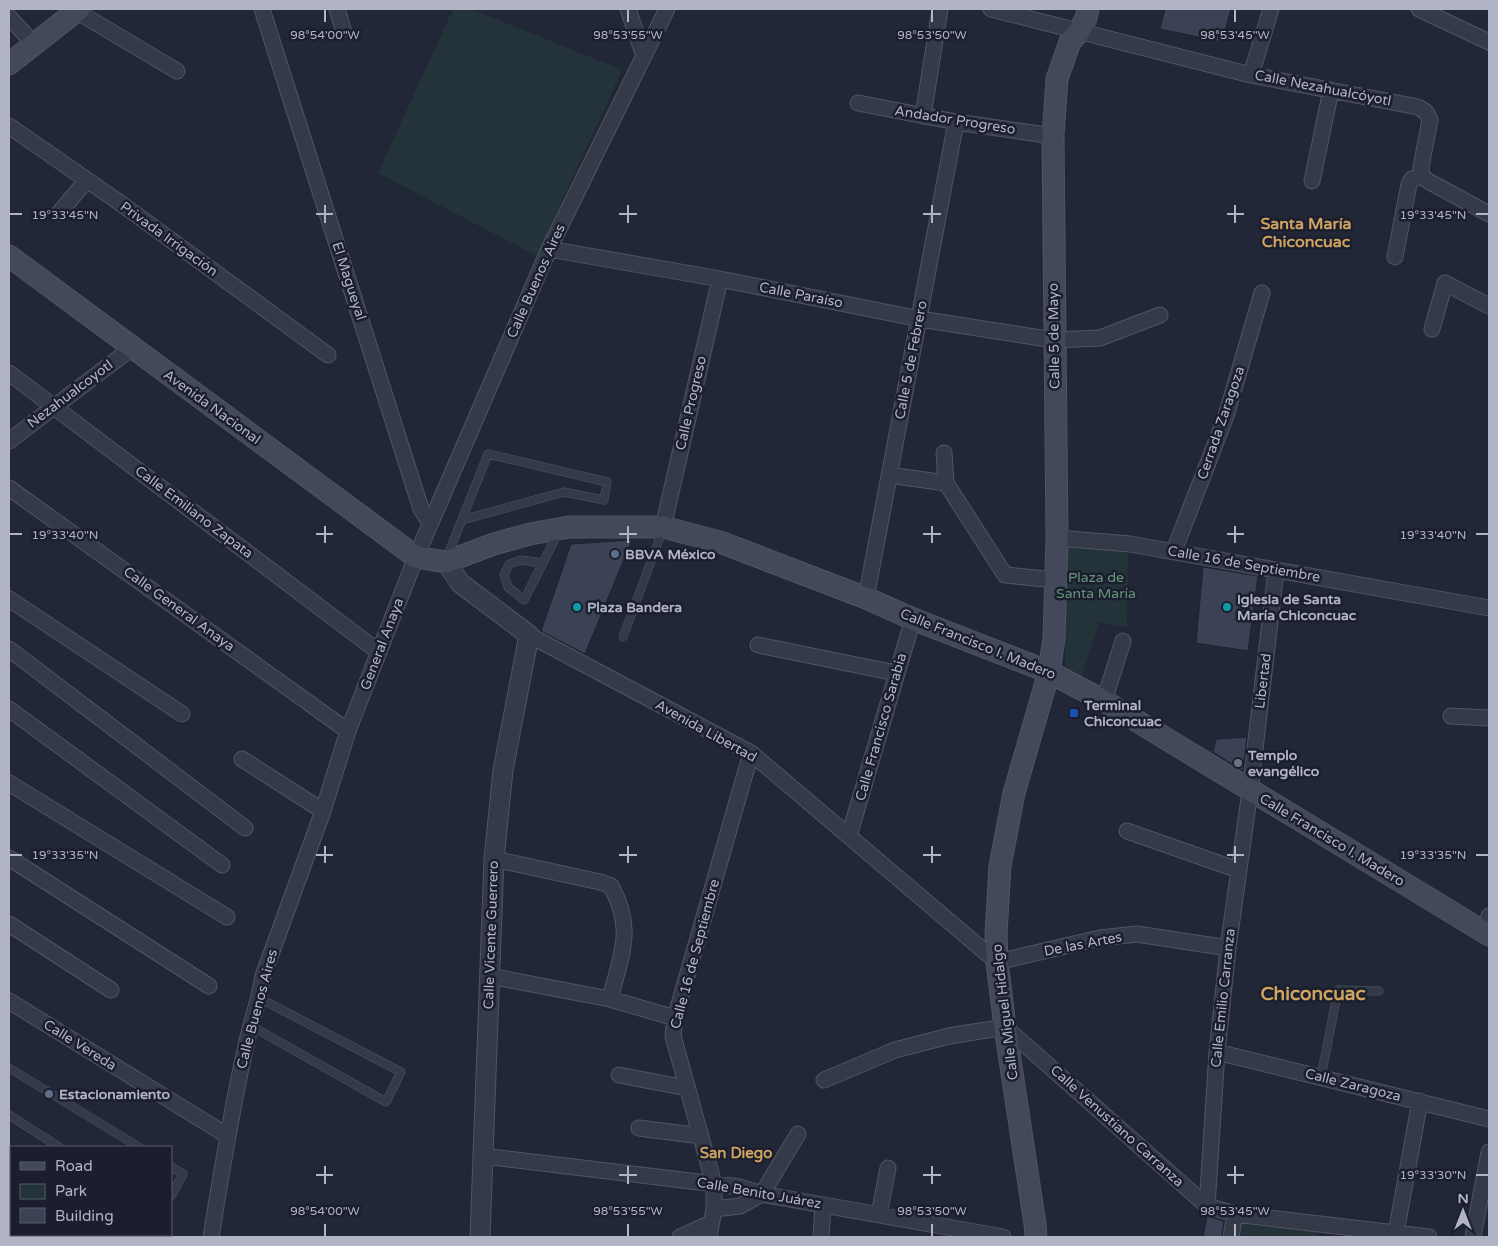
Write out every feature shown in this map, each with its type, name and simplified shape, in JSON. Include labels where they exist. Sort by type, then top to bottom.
[{"type":"main road","name":"Calle 5 de Mayo","points":[[1049,672],[1054,638],[1057,538],[1053,136],[1057,79],[1070,42],[1079,32],[1088,9]]},
{"type":"main road","points":[[9,64],[77,10]]},
{"type":"main road","name":"Avenida Nacional","points":[[9,256],[416,557]]},
{"type":"main road","name":"Calle Francisco I. Madero","points":[[416,557],[446,562],[503,541],[560,529],[663,527],[720,542],[866,598],[1049,672],[1104,701],[1250,790],[1488,928]]},
{"type":"main road","name":"Calle Miguel Hidalgo","points":[[1036,1237],[1005,1027],[997,962],[996,934],[1000,866],[1014,793],[1049,672]]},
{"type":"street","name":"El Magueyal","points":[[262,9],[421,509],[430,523]]},
{"type":"street","points":[[337,9],[343,29]]},
{"type":"street","points":[[628,9],[644,56]]},
{"type":"street","name":"Calle Buenos Aires","points":[[416,557],[549,249],[667,9]]},
{"type":"street","points":[[923,116],[940,9]]},
{"type":"street","name":"Calle Nezahualcóyotl","points":[[991,9],[1251,75],[1418,107],[1426,112],[1430,120],[1421,167],[1422,176]]},
{"type":"street","points":[[1251,75],[1271,9]]},
{"type":"street","points":[[1419,9],[1489,42]]},
{"type":"street","points":[[77,10],[177,71]]},
{"type":"street","points":[[9,18],[34,44]]},
{"type":"street","points":[[1312,181],[1331,90]]},
{"type":"street","name":"Andador Progreso","points":[[858,104],[956,122],[1053,136]]},
{"type":"street","name":"Calle 5 de Febrero","points":[[866,598],[956,122]]},
{"type":"street","name":"Privada Irrigación","points":[[9,126],[87,180],[328,355]]},
{"type":"street","points":[[1395,258],[1409,184],[1412,179],[1422,176],[1489,214]]},
{"type":"street","points":[[59,213],[87,180]]},
{"type":"street","name":"Calle Paraíso","points":[[549,249],[720,279],[920,319],[1054,340],[1100,338],[1160,315]]},
{"type":"street","name":"Calle Progreso","points":[[663,527],[720,279]]},
{"type":"street","points":[[1432,329],[1445,283],[1489,306]]},
{"type":"street","name":"Cerrada Zaragoza","points":[[1174,552],[1226,416],[1262,294]]},
{"type":"street","name":"Nezahualcoyotl","points":[[9,440],[132,348]]},
{"type":"street","name":"Calle Emiliano Zapata","points":[[9,373],[379,652]]},
{"type":"street","points":[[944,453],[946,482],[1005,575],[1055,580]]},
{"type":"street","points":[[889,475],[946,482]]},
{"type":"street","name":"Calle General Anaya","points":[[9,488],[348,731]]},
{"type":"street","name":"Calle 16 de Septiembre","points":[[1057,538],[1130,544],[1489,608]]},
{"type":"street","name":"General Anaya","points":[[348,731],[416,557]]},
{"type":"street","name":"Avenida Libertad","points":[[446,562],[460,582],[529,635],[751,753],[997,962]]},
{"type":"street","name":"Libertad","points":[[1250,790],[1276,571]]},
{"type":"street","points":[[9,599],[182,714]]},
{"type":"street","name":"Calle Francisco Sarabia","points":[[849,836],[913,618]]},
{"type":"street","name":"Calle Vicente Guerrero","points":[[480,1237],[494,859],[503,770],[529,635]]},
{"type":"street","points":[[1104,701],[1123,641]]},
{"type":"street","points":[[758,645],[896,673]]},
{"type":"street","points":[[9,649],[245,828]]},
{"type":"street","points":[[9,709],[222,865]]},
{"type":"street","points":[[1451,716],[1489,718]]},
{"type":"street","name":"Calle Buenos Aires","points":[[211,1237],[228,1136],[263,976],[323,811],[348,731]]},
{"type":"street","name":"Calle 16 de Septiembre","points":[[712,1223],[714,1184],[673,1036],[675,1018],[751,753]]},
{"type":"street","points":[[242,759],[323,811]]},
{"type":"street","points":[[9,783],[227,917]]},
{"type":"street","name":"Calle Emilio Carranza","points":[[1207,1206],[1217,1052],[1228,948],[1250,790]]},
{"type":"street","points":[[1127,831],[1238,870]]},
{"type":"street","points":[[9,858],[209,986]]},
{"type":"street","points":[[494,859],[611,886],[623,910],[626,937],[610,999]]},
{"type":"street","points":[[9,924],[111,990]]},
{"type":"street","name":"De las Artes","points":[[997,962],[1100,938],[1137,934],[1228,948]]},
{"type":"street","points":[[489,976],[610,999],[675,1018]]},
{"type":"street","name":"Calle Vereda","points":[[9,1001],[228,1136]]},
{"type":"street","points":[[824,1080],[895,1050],[949,1036],[1005,1027]]},
{"type":"street","name":"Calle Venustiano Carranza","points":[[1005,1027],[1207,1206],[1235,1214],[1429,1237]]},
{"type":"street","name":"Calle Zaragoza","points":[[1217,1052],[1489,1119]]},
{"type":"street","points":[[619,1075],[687,1088]]},
{"type":"street","points":[[1396,1233],[1420,1101]]},
{"type":"street","points":[[639,1128],[701,1136]]},
{"type":"street","points":[[680,1237],[712,1223],[762,1194],[798,1134]]},
{"type":"street","points":[[1473,1237],[1489,1152]]},
{"type":"street","name":"Calle Benito Juárez","points":[[483,1156],[740,1187],[762,1194],[1003,1237]]},
{"type":"street","points":[[879,1215],[888,1168]]},
{"type":"street","points":[[821,1237],[823,1205]]},
{"type":"street","points":[[1231,1237],[1235,1214]]},
{"type":"lane","points":[[446,562],[462,520],[488,454],[607,482],[604,500],[564,492],[462,520]]},
{"type":"lane","points":[[623,637],[663,527]]},
{"type":"lane","points":[[543,563],[521,560],[509,564],[504,575],[508,587],[524,600],[543,563],[560,529]]},
{"type":"lane","points":[[1321,1077],[1338,990],[1379,991]]},
{"type":"lane","points":[[251,1026],[386,1102],[401,1072],[259,998]]},
{"type":"lane","points":[[9,1068],[137,1146]]},
{"type":"lane","points":[[9,1115],[58,1146]]},
{"type":"lane","points":[[172,1168],[183,1174],[172,1194]]},
{"type":"green space","points":[[453,9],[472,9],[622,70],[537,256],[378,173]]},
{"type":"green space","name":"Plaza de Santa María","points":[[1065,542],[1128,548],[1127,627],[1099,622],[1081,678],[1065,667]]},
{"type":"green space","points":[[1242,1221],[1319,1230],[1318,1237],[1240,1237]]},
{"type":"building","points":[[1165,9],[1231,9],[1222,42],[1160,29]]},
{"type":"building","name":"Plaza Bandera","points":[[632,540],[585,654],[541,631],[571,544]]},
{"type":"building","name":"Iglesia de Santa María Chiconcuac","points":[[1203,567],[1258,576],[1248,651],[1196,643]]},
{"type":"building","name":"Templo evangélico","points":[[1247,737],[1243,771],[1213,752],[1216,739]]},
{"type":"building","points":[[1207,1216],[1224,1221],[1222,1237],[1203,1237]]},
{"type":"place","name":"BBVA México","points":[[615,554]]},
{"type":"place","name":"Plaza Bandera","points":[[577,607]]},
{"type":"place","name":"Iglesia de Santa María Chiconcuac","points":[[1227,607]]},
{"type":"place","name":"Terminal Chiconcuac","points":[[1074,713]]},
{"type":"place","name":"Templo evangélico","points":[[1238,763]]},
{"type":"place","name":"Estacionamiento","points":[[49,1094]]},
{"type":"district","name":"Santa María Chiconcuac","points":[[1306,233]]},
{"type":"district","name":"Chiconcuac","points":[[1313,994]]},
{"type":"district","name":"San Diego","points":[[736,1153]]}]
